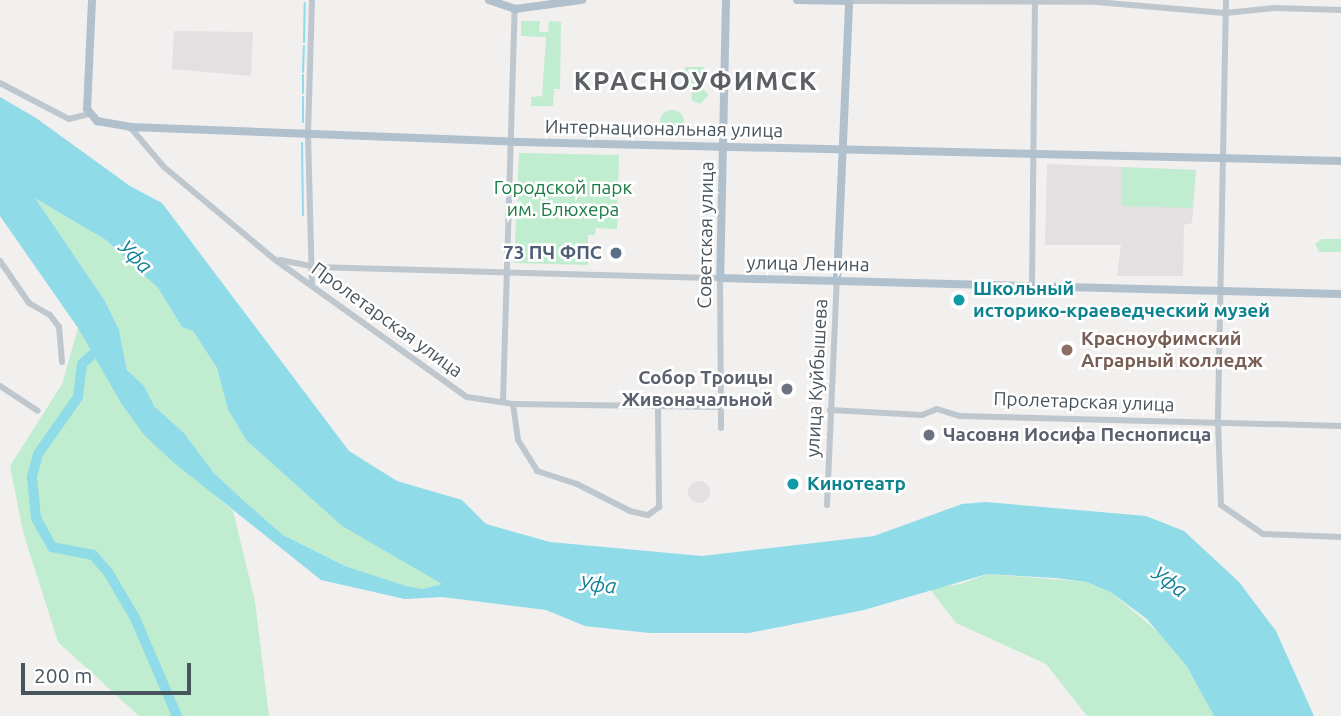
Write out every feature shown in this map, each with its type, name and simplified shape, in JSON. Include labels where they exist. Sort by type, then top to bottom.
[{"type":"main road","points":[[89,114],[92,0]]},
{"type":"main road","points":[[489,0],[515,9],[582,0]]},
{"type":"main road","name":"Советская улица","points":[[720,278],[726,0]]},
{"type":"main road","points":[[797,0],[849,1]]},
{"type":"main road","name":"улица Куйбышева","points":[[837,280],[849,1]]},
{"type":"main road","name":"Интернациональная улица","points":[[89,114],[102,123],[130,127],[510,142],[1341,161]]},
{"type":"main road","name":"улица Ленина","points":[[720,278],[1341,294]]},
{"type":"street","points":[[312,0],[308,133],[315,267],[312,286]]},
{"type":"street","points":[[1226,0],[1218,422],[1220,505],[1263,534],[1341,537]]},
{"type":"street","points":[[849,1],[1096,2],[1225,13],[1275,8],[1341,10]]},
{"type":"street","points":[[1032,285],[1035,2]]},
{"type":"street","points":[[503,402],[515,9]]},
{"type":"street","name":"Интернациональная улица","points":[[0,83],[69,119],[89,114]]},
{"type":"street","name":"Пролетарская улица","points":[[130,127],[164,167],[274,259],[467,397],[513,404],[721,407]]},
{"type":"street","name":"улица Ленина","points":[[274,259],[315,267],[720,278]]},
{"type":"street","points":[[0,261],[29,303],[50,315],[59,327],[62,362]]},
{"type":"street","name":"Советская улица","points":[[720,278],[721,428]]},
{"type":"street","name":"улица Куйбышева","points":[[827,505],[837,280]]},
{"type":"street","points":[[0,386],[38,411]]},
{"type":"street","points":[[513,404],[518,440],[526,461],[537,471],[577,484],[635,513],[653,514],[659,507],[658,407]]},
{"type":"street","name":"Пролетарская улица","points":[[830,410],[922,415],[937,409],[960,416],[1341,426]]},
{"type":"shaded area","points":[[174,31],[253,32],[251,76],[172,69]]},
{"type":"shaded area","points":[[1047,164],[1196,170],[1192,223],[1184,225],[1183,276],[1117,276],[1121,245],[1045,245]]},
{"type":"shaded area","points":[[699,481],[707,484],[710,492],[707,500],[699,503],[691,500],[688,492],[691,484]]},
{"type":"green space","points":[[521,21],[540,21],[539,32],[548,32],[549,21],[561,22],[560,89],[554,89],[553,106],[531,106],[531,97],[542,96],[546,37],[521,36]]},
{"type":"green space","points":[[685,67],[704,67],[703,89],[709,95],[700,104],[692,101],[691,87],[684,87]]},
{"type":"green space","points":[[672,110],[681,113],[684,122],[681,131],[672,134],[663,131],[660,122],[663,113]]},
{"type":"green space","name":"Городской парк им. Блюхера","points":[[519,153],[619,155],[617,229],[596,228],[595,235],[588,235],[588,265],[514,263]]},
{"type":"green space","points":[[1121,167],[1196,170],[1192,208],[1121,206]]},
{"type":"green space","points":[[34,197],[106,240],[158,288],[182,327],[193,331],[217,368],[228,410],[247,441],[342,526],[443,584],[422,589],[345,566],[283,535],[214,473],[184,433],[154,406],[127,369],[119,330],[105,301]]},
{"type":"green space","points":[[1322,239],[1341,239],[1341,252],[1319,252],[1315,244]]},
{"type":"green space","points":[[78,328],[144,435],[233,511],[255,601],[269,716],[139,716],[58,642],[23,532],[10,466],[62,384]]},
{"type":"green space","points":[[987,574],[1087,582],[1112,593],[1164,637],[1186,665],[1214,716],[1087,716],[1046,664],[956,623],[929,588],[961,584]]},
{"type":"water","name":"Уфа","points":[[0,97],[36,118],[130,186],[162,203],[349,451],[397,481],[462,500],[486,524],[550,542],[702,556],[874,536],[962,504],[986,502],[1146,516],[1184,531],[1239,582],[1276,631],[1314,716],[1214,716],[1186,665],[1147,619],[1112,593],[1087,582],[987,574],[864,610],[749,633],[649,633],[585,626],[546,610],[442,597],[405,599],[321,580],[173,462],[144,435],[121,403],[78,328],[0,216]],"holes":[[[35,198],[106,240],[158,288],[182,327],[193,331],[217,368],[228,410],[247,441],[342,526],[442,584],[422,589],[345,566],[283,535],[214,473],[184,433],[154,406],[144,386],[127,370],[119,330],[105,301]]]},
{"type":"waterway","points":[[304,42],[305,3]]},
{"type":"waterway","points":[[303,72],[304,46]]},
{"type":"waterway","points":[[303,75],[303,93]]},
{"type":"waterway","points":[[303,97],[303,122]]},
{"type":"waterway","points":[[302,143],[303,215]]},
{"type":"waterway","points":[[92,355],[82,364],[78,397],[38,454],[32,477],[36,518],[52,547],[93,555],[108,572],[135,618],[177,716]]},
{"type":"place","name":"73 ПЧ ФПС","points":[[616,253]]},
{"type":"place","name":"Школьный историко-краеведческий музей","points":[[959,300]]},
{"type":"place","name":"Красноуфимский Аграрный колледж","points":[[1067,350]]},
{"type":"place","name":"Собор Троицы Живоначальной","points":[[787,389]]},
{"type":"place","name":"Часовня Иосифа Песнописца","points":[[929,435]]},
{"type":"place","name":"Кинотеатр","points":[[793,484]]},
{"type":"district","name":"КРАСНОУФИМСК","points":[[696,81]]}]
